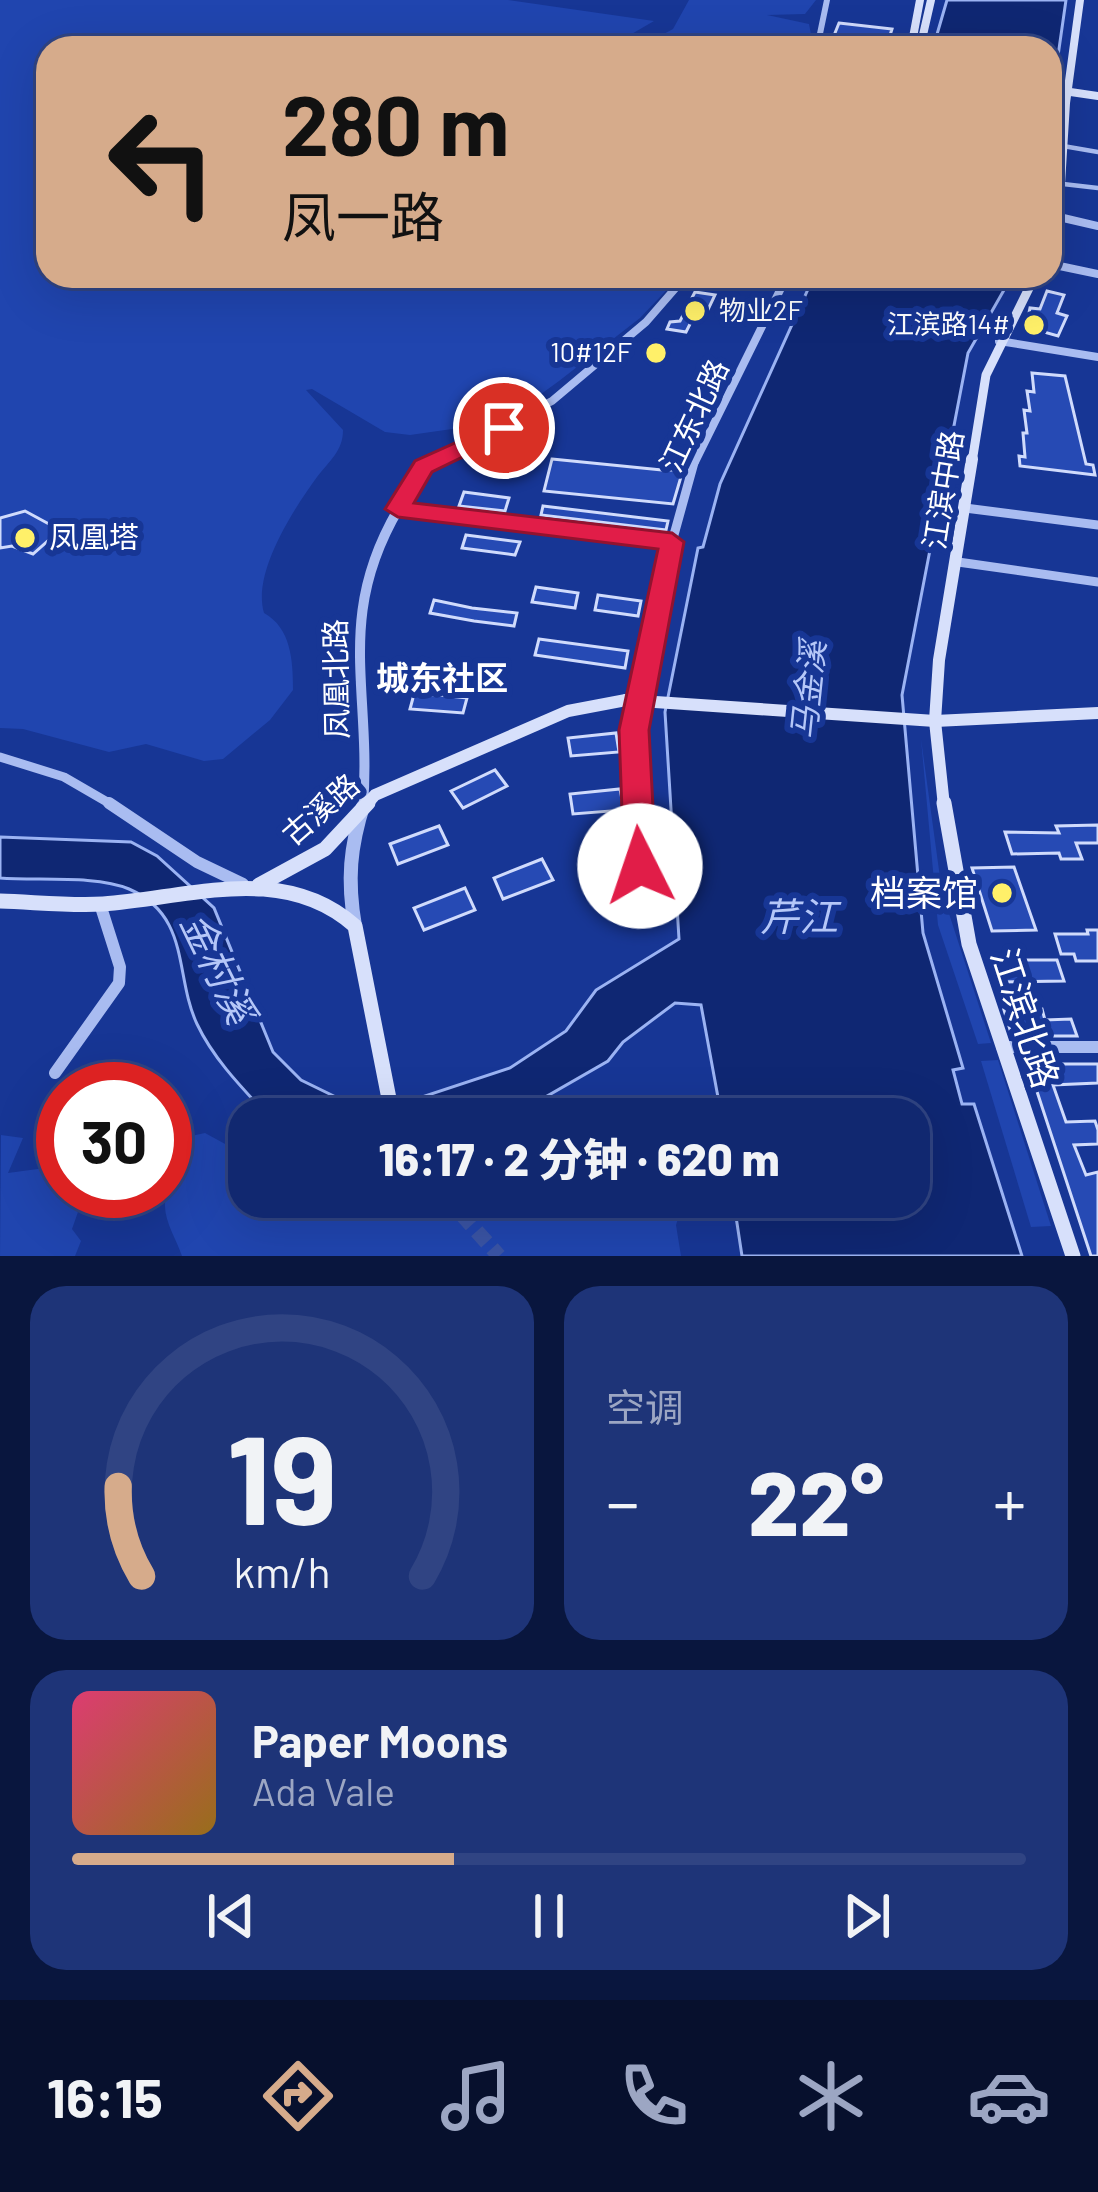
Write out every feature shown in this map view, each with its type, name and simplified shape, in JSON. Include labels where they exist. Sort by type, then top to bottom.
[{"type":"main road","points":[[913,36],[920,0]]},
{"type":"main road","points":[[923,36],[931,0]]},
{"type":"main road","points":[[1062,192],[1080,0]]},
{"type":"main road","points":[[1062,91],[1098,96]]},
{"type":"main road","name":"江滨中路","points":[[935,721],[939,660],[986,375],[1028,288]]},
{"type":"main road","name":"古溪路","points":[[254,887],[326,849],[364,803],[476,748],[596,704],[626,700],[935,721]]},
{"type":"main road","points":[[935,721],[1098,713]]},
{"type":"main road","name":"江滨北路","points":[[935,721],[946,821],[970,944],[1073,1256]]},
{"type":"main road","points":[[0,901],[100,904],[254,887],[315,895],[334,904],[355,926],[388,1098]]},
{"type":"street","points":[[818,36],[827,0]]},
{"type":"street","points":[[1063,146],[1098,152]]},
{"type":"street","points":[[1063,184],[1098,188]]},
{"type":"street","points":[[1062,218],[1098,226]]},
{"type":"street","points":[[1062,266],[1098,274]]},
{"type":"street","name":"凤凰北路","points":[[355,926],[348,863],[364,803],[358,610],[367,573],[398,509],[423,467],[552,401],[646,322],[676,288]]},
{"type":"street","name":"江东北路","points":[[640,866],[634,730],[672,542],[696,457],[781,288]]},
{"type":"street","points":[[999,341],[1098,357]]},
{"type":"street","points":[[964,508],[1098,525]]},
{"type":"street","points":[[398,509],[672,542]]},
{"type":"street","points":[[958,562],[1098,581]]},
{"type":"street","points":[[0,757],[69,779],[183,855],[254,887]]},
{"type":"street","points":[[63,1062],[119,983],[120,967],[100,904]]},
{"type":"street","points":[[1002,1047],[1098,1047]]},
{"type":"shaded area","points":[[0,0],[508,0],[654,21],[628,36],[36,36],[36,288],[669,288],[640,318],[559,381],[519,410],[487,424],[410,435],[385,432],[312,389],[306,390],[343,430],[338,450],[287,524],[264,580],[264,613],[285,636],[293,690],[270,720],[223,759],[204,761],[146,744],[109,752],[23,729],[0,728]]},
{"type":"shaded area","points":[[689,0],[816,0],[805,14],[767,15],[809,24],[811,36],[660,36],[673,29]]},
{"type":"shaded area","points":[[921,739],[942,892],[991,1043],[978,1044],[938,925]]},
{"type":"shaded area","points":[[998,1060],[1051,1226],[1031,1227],[981,1061]]},
{"type":"shaded area","points":[[205,1133],[228,1146],[228,1218],[678,1218],[681,1256],[182,1256],[167,1218],[192,1218],[192,1136]]},
{"type":"shaded area","points":[[1,1135],[23,1138],[8,1173],[36,1169],[36,1218],[76,1218],[72,1229],[81,1241],[75,1256],[0,1256]]},
{"type":"water","points":[[947,0],[1066,0],[1061,36],[936,36]]},
{"type":"water","name":"芹江","points":[[809,288],[1005,288],[968,353],[902,695],[923,933],[963,1068],[953,1070],[962,1104],[974,1104],[1022,1256],[742,1256],[736,1218],[930,1218],[930,1098],[718,1098],[701,1005],[675,1003],[623,1042],[608,1061],[544,1098],[419,1098],[510,1068],[566,1031],[596,990],[679,939],[665,712],[698,548],[703,547],[720,484]]},
{"type":"water","name":"芹江","points":[[0,837],[131,842],[157,856],[214,908],[273,1052],[301,1080],[338,1098],[252,1098],[197,1024],[178,948],[163,915],[149,901],[116,885],[0,878]]},
{"type":"building","points":[[839,23],[892,29],[890,36],[834,36]]},
{"type":"building","points":[[1047,291],[1064,295],[1057,313],[1067,316],[1058,336],[1026,327],[1030,308],[1040,309]]},
{"type":"building","points":[[695,292],[715,295],[705,316],[693,318],[686,332],[667,329],[670,322],[680,321]]},
{"type":"building","points":[[1032,373],[1065,376],[1086,464],[1093,465],[1095,475],[1020,466],[1019,456],[1025,457],[1023,433],[1027,433],[1024,410],[1030,411],[1027,391],[1034,392]]},
{"type":"building","points":[[552,459],[683,470],[673,504],[544,491]]},
{"type":"building","points":[[464,492],[509,498],[505,511],[459,506]]},
{"type":"building","points":[[543,506],[668,521],[666,530],[541,515]]},
{"type":"building","name":"凤凰塔","points":[[25,511],[60,530],[33,554],[12,546],[0,548],[0,518]]},
{"type":"building","points":[[466,535],[520,542],[515,555],[462,548]]},
{"type":"building","points":[[536,587],[578,593],[575,608],[532,602]]},
{"type":"building","points":[[598,595],[641,601],[638,616],[595,610]]},
{"type":"building","points":[[434,600],[517,613],[514,626],[430,613]]},
{"type":"building","points":[[539,639],[628,651],[625,668],[535,655]]},
{"type":"building","points":[[414,694],[467,698],[463,713],[410,709]]},
{"type":"building","points":[[616,733],[619,752],[571,756],[568,738]]},
{"type":"building","points":[[495,770],[507,786],[463,808],[451,791]]},
{"type":"building","points":[[620,789],[624,810],[573,814],[570,794]]},
{"type":"building","points":[[1098,825],[1098,843],[1076,843],[1082,859],[1061,859],[1059,853],[1012,854],[1005,832],[1059,833],[1056,826]]},
{"type":"building","points":[[439,826],[448,845],[398,864],[390,844]]},
{"type":"building","points":[[542,859],[553,880],[503,899],[494,878]]},
{"type":"building","name":"档案馆","points":[[1014,867],[1036,930],[992,931],[972,868]]},
{"type":"building","points":[[465,888],[475,910],[424,930],[414,908]]},
{"type":"building","points":[[1087,930],[1098,930],[1098,961],[1076,961],[1074,954],[1061,954],[1055,934],[1088,934]]},
{"type":"building","points":[[990,960],[1057,960],[1064,981],[996,982]]},
{"type":"building","points":[[1042,1009],[1045,1020],[1071,1019],[1077,1036],[1012,1036],[1004,1010]]},
{"type":"building","points":[[1026,1058],[1044,1058],[1047,1064],[1098,1064],[1098,1083],[1053,1085],[1066,1122],[1095,1121],[1098,1130],[1098,1144],[1074,1145],[1086,1175],[1098,1172],[1098,1256],[1091,1256]]},
{"type":"tunnel","points":[[465,1218],[499,1256]]},
{"type":"place","name":"物业2F","points":[[695,311]]},
{"type":"place","name":"江滨路14#","points":[[1034,325]]},
{"type":"place","name":"10#12F","points":[[656,353]]},
{"type":"place","name":"凤凰塔","points":[[25,538]]},
{"type":"place","name":"档案馆","points":[[1002,893]]},
{"type":"district","name":"城东社区","points":[[442,678]]},
{"type":"route","points":[[504,428],[423,467],[398,509],[672,542],[634,730],[640,866]]},
{"type":"water label","name":"马金溪","points":[[808,690]]},
{"type":"water label","name":"金村溪","points":[[218,968]]}]
